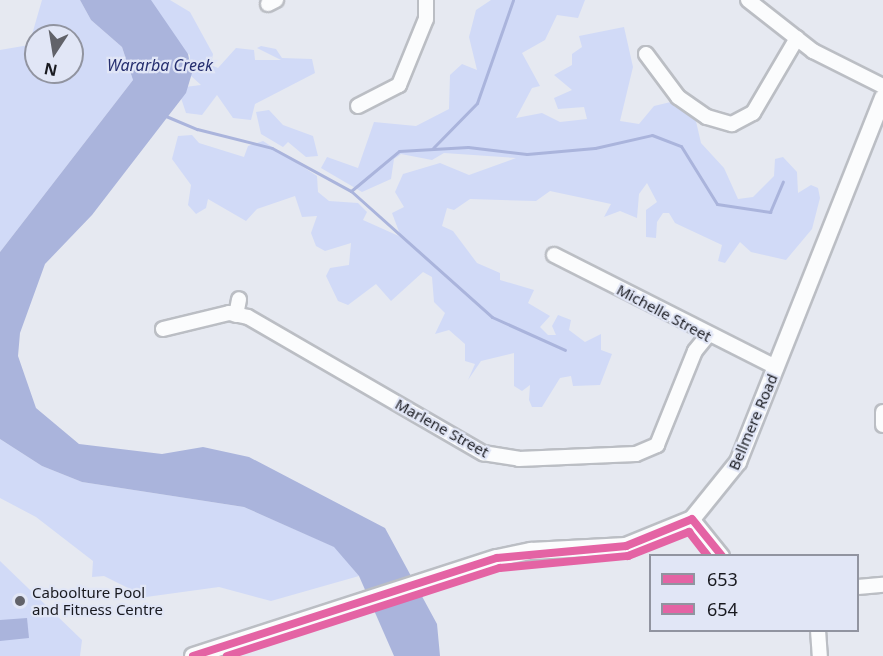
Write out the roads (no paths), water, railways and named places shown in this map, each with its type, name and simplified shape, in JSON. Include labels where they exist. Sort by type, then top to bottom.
[{"type":"main road","name":"Bellmere Road","points":[[193,656],[441,576],[531,551],[626,546],[692,519],[734,471],[883,98]]},
{"type":"street","points":[[358,106],[399,85],[426,19],[426,0]]},
{"type":"street","points":[[748,0],[796,38],[834,64],[883,86]]},
{"type":"street","points":[[646,54],[678,97],[707,117],[732,124],[753,113],[796,38]]},
{"type":"street","name":"Michelle Street","points":[[554,255],[707,336],[776,367]]},
{"type":"street","points":[[163,329],[236,315],[239,299]]},
{"type":"street","name":"Marlene Street","points":[[236,315],[483,453],[501,458],[636,454],[657,446],[695,351],[707,336]]},
{"type":"street","points":[[883,412],[883,425]]},
{"type":"street","points":[[692,519],[721,554]]},
{"type":"street","points":[[859,587],[883,585]]},
{"type":"street","points":[[819,632],[820,656]]},
{"type":"water","name":"Wararba Creek","points":[[80,0],[151,0],[188,54],[192,73],[186,93],[92,215],[45,264],[20,333],[18,356],[36,408],[79,444],[162,454],[203,447],[249,457],[385,528],[437,624],[440,656],[394,656],[359,576],[334,547],[244,507],[82,482],[42,466],[0,439],[0,252],[133,80],[122,47],[91,20]]},
{"type":"water","points":[[27,618],[29,638],[0,641],[0,620]]},
{"type":"waterway","points":[[433,148],[477,103],[513,0]]},
{"type":"waterway","points":[[161,114],[197,129],[272,148],[351,191],[492,317],[565,350]]},
{"type":"waterway","points":[[351,191],[399,151],[468,147],[527,154],[595,148],[652,135],[681,146],[717,204],[770,212],[783,182]]},
{"type":"place","name":"Caboolture Pool and Fitness Centre","points":[[20,601]]}]
